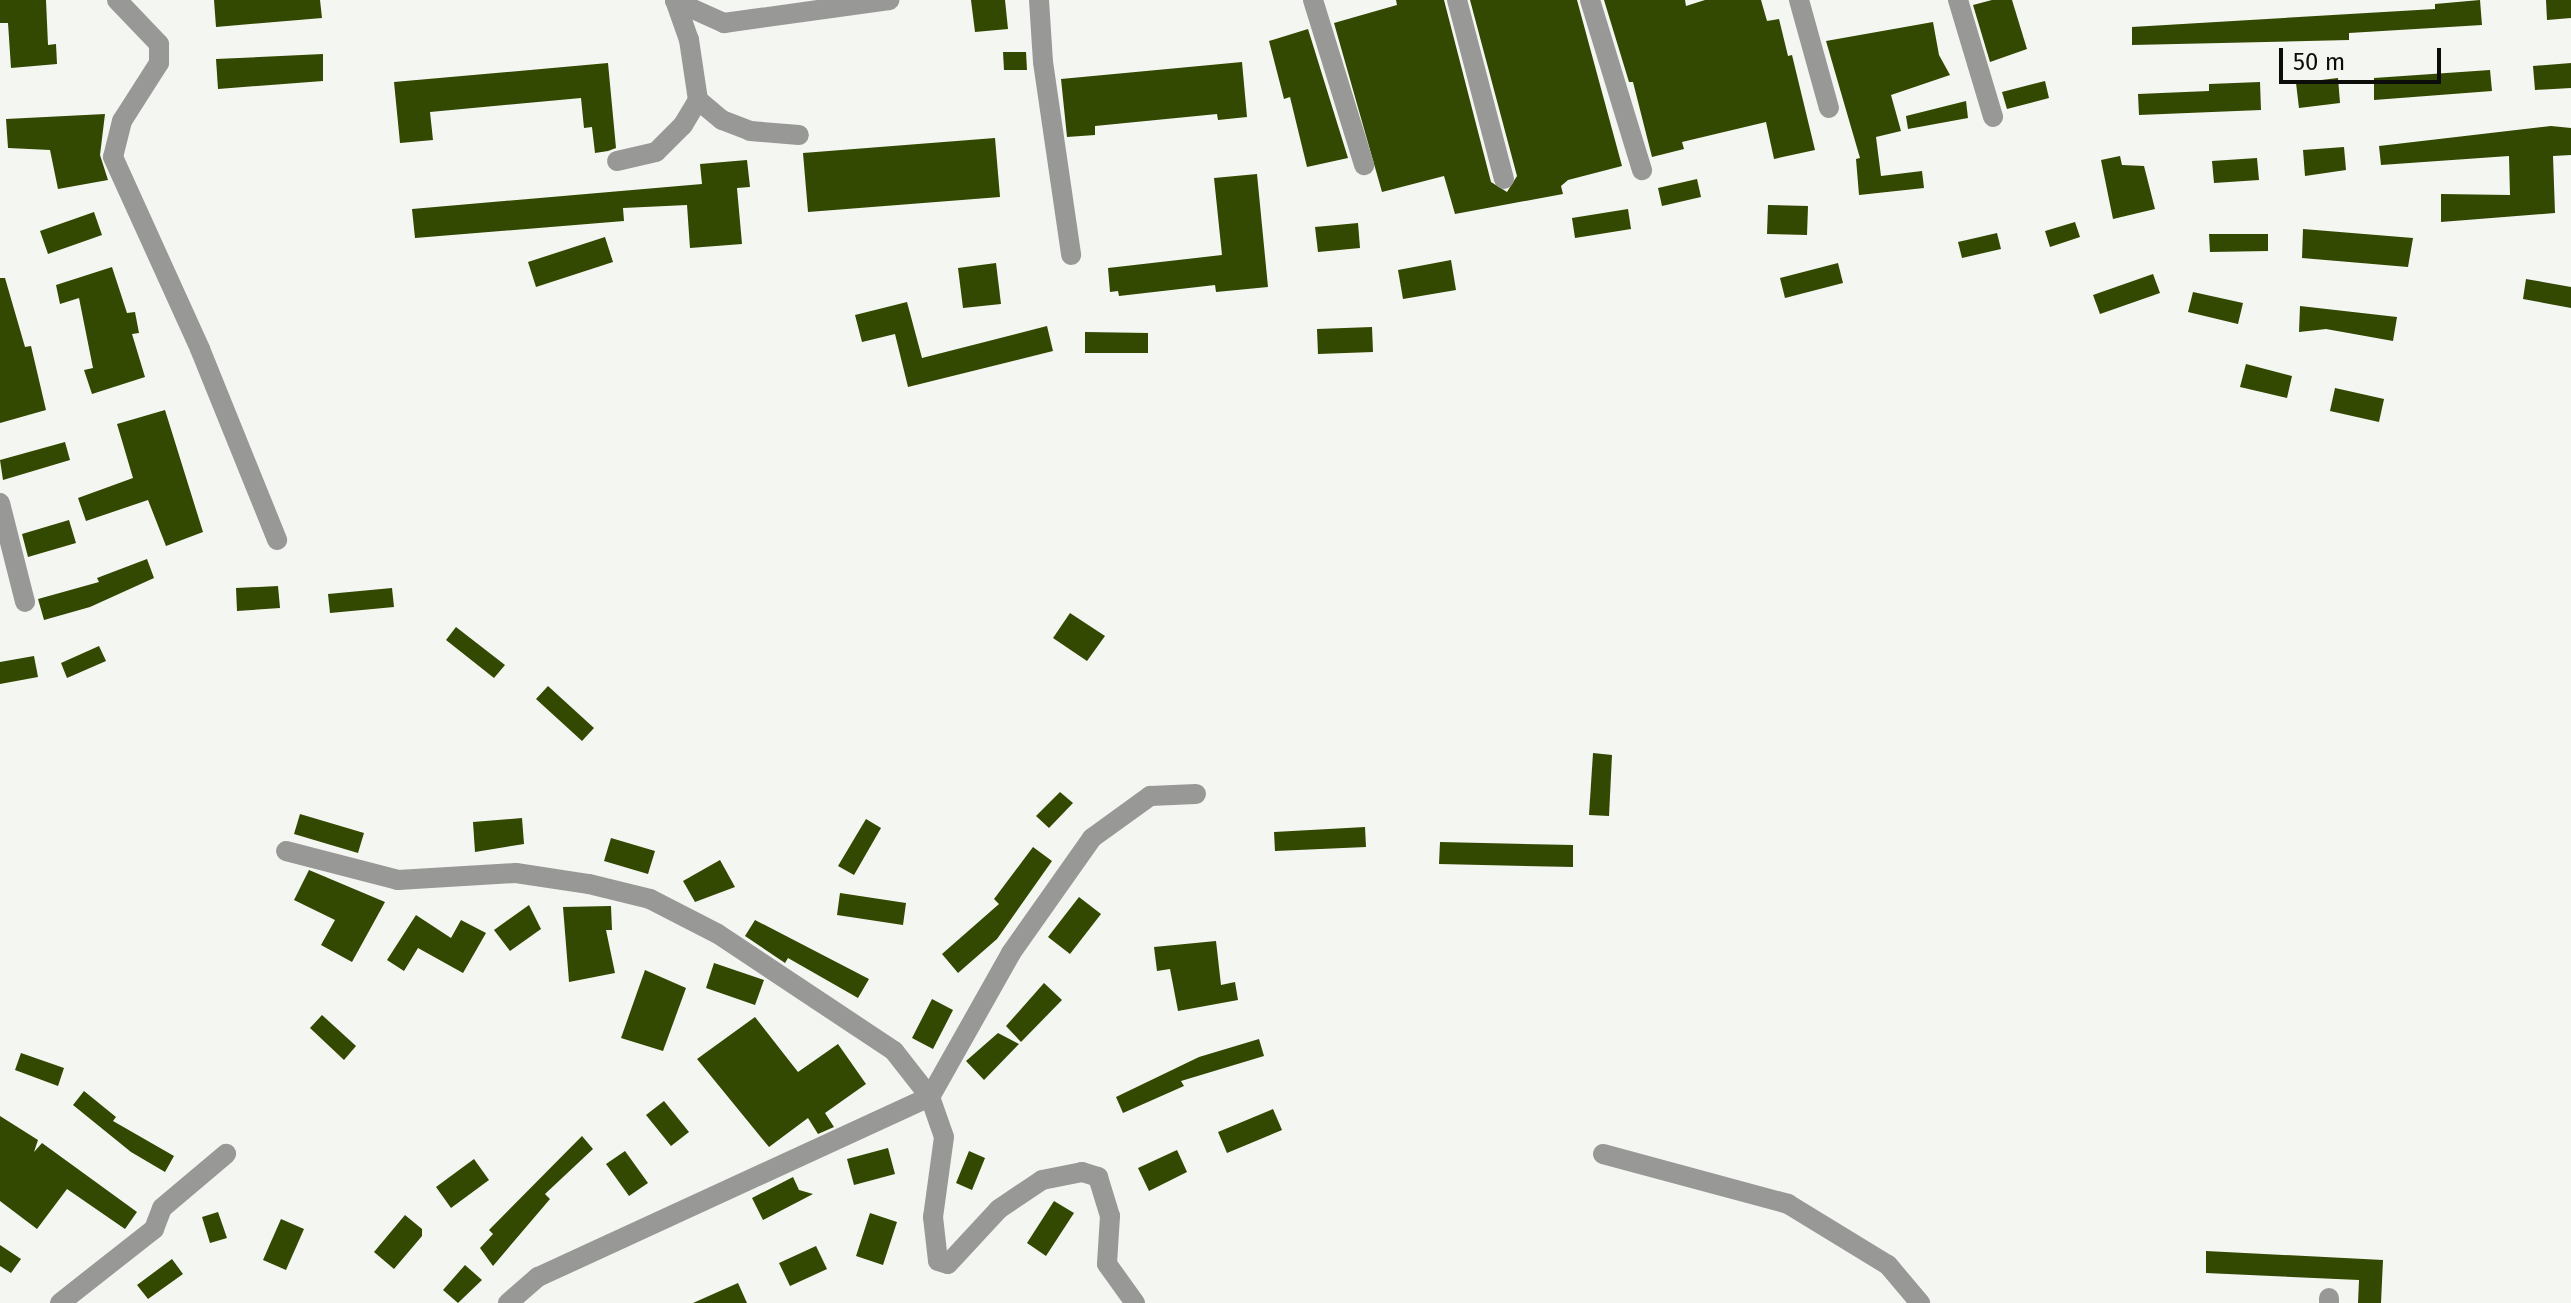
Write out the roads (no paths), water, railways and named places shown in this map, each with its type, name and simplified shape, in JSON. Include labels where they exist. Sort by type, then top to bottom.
[{"type":"street","points":[[117,0],[159,44],[159,63],[122,121],[113,157],[200,349],[277,540]]},
{"type":"street","points":[[675,0],[724,23],[889,0]]},
{"type":"street","points":[[617,161],[656,152],[683,125],[698,100],[689,40],[675,0]]},
{"type":"street","points":[[1039,0],[1043,62],[1071,255]]},
{"type":"street","points":[[1313,0],[1364,165]]},
{"type":"street","points":[[1457,0],[1504,179]]},
{"type":"street","points":[[1590,0],[1642,170]]},
{"type":"street","points":[[1799,0],[1829,108]]},
{"type":"street","points":[[1958,0],[1993,117]]},
{"type":"street","points":[[698,100],[722,120],[750,131],[799,135]]},
{"type":"street","points":[[0,503],[25,602]]},
{"type":"street","points":[[508,1303],[538,1277],[930,1097],[1011,953],[1092,838],[1150,796],[1196,794]]},
{"type":"street","points":[[286,851],[398,880],[516,873],[650,899],[718,934],[894,1051],[930,1097],[944,1137],[933,1217],[938,1261],[948,1264],[999,1209],[1042,1180],[1082,1172],[1098,1177],[1110,1216],[1107,1264],[1135,1303]]},
{"type":"street","points":[[60,1303],[154,1229],[162,1208],[226,1154]]},
{"type":"street","points":[[1603,1154],[1788,1204],[1888,1265],[1920,1303]]}]
